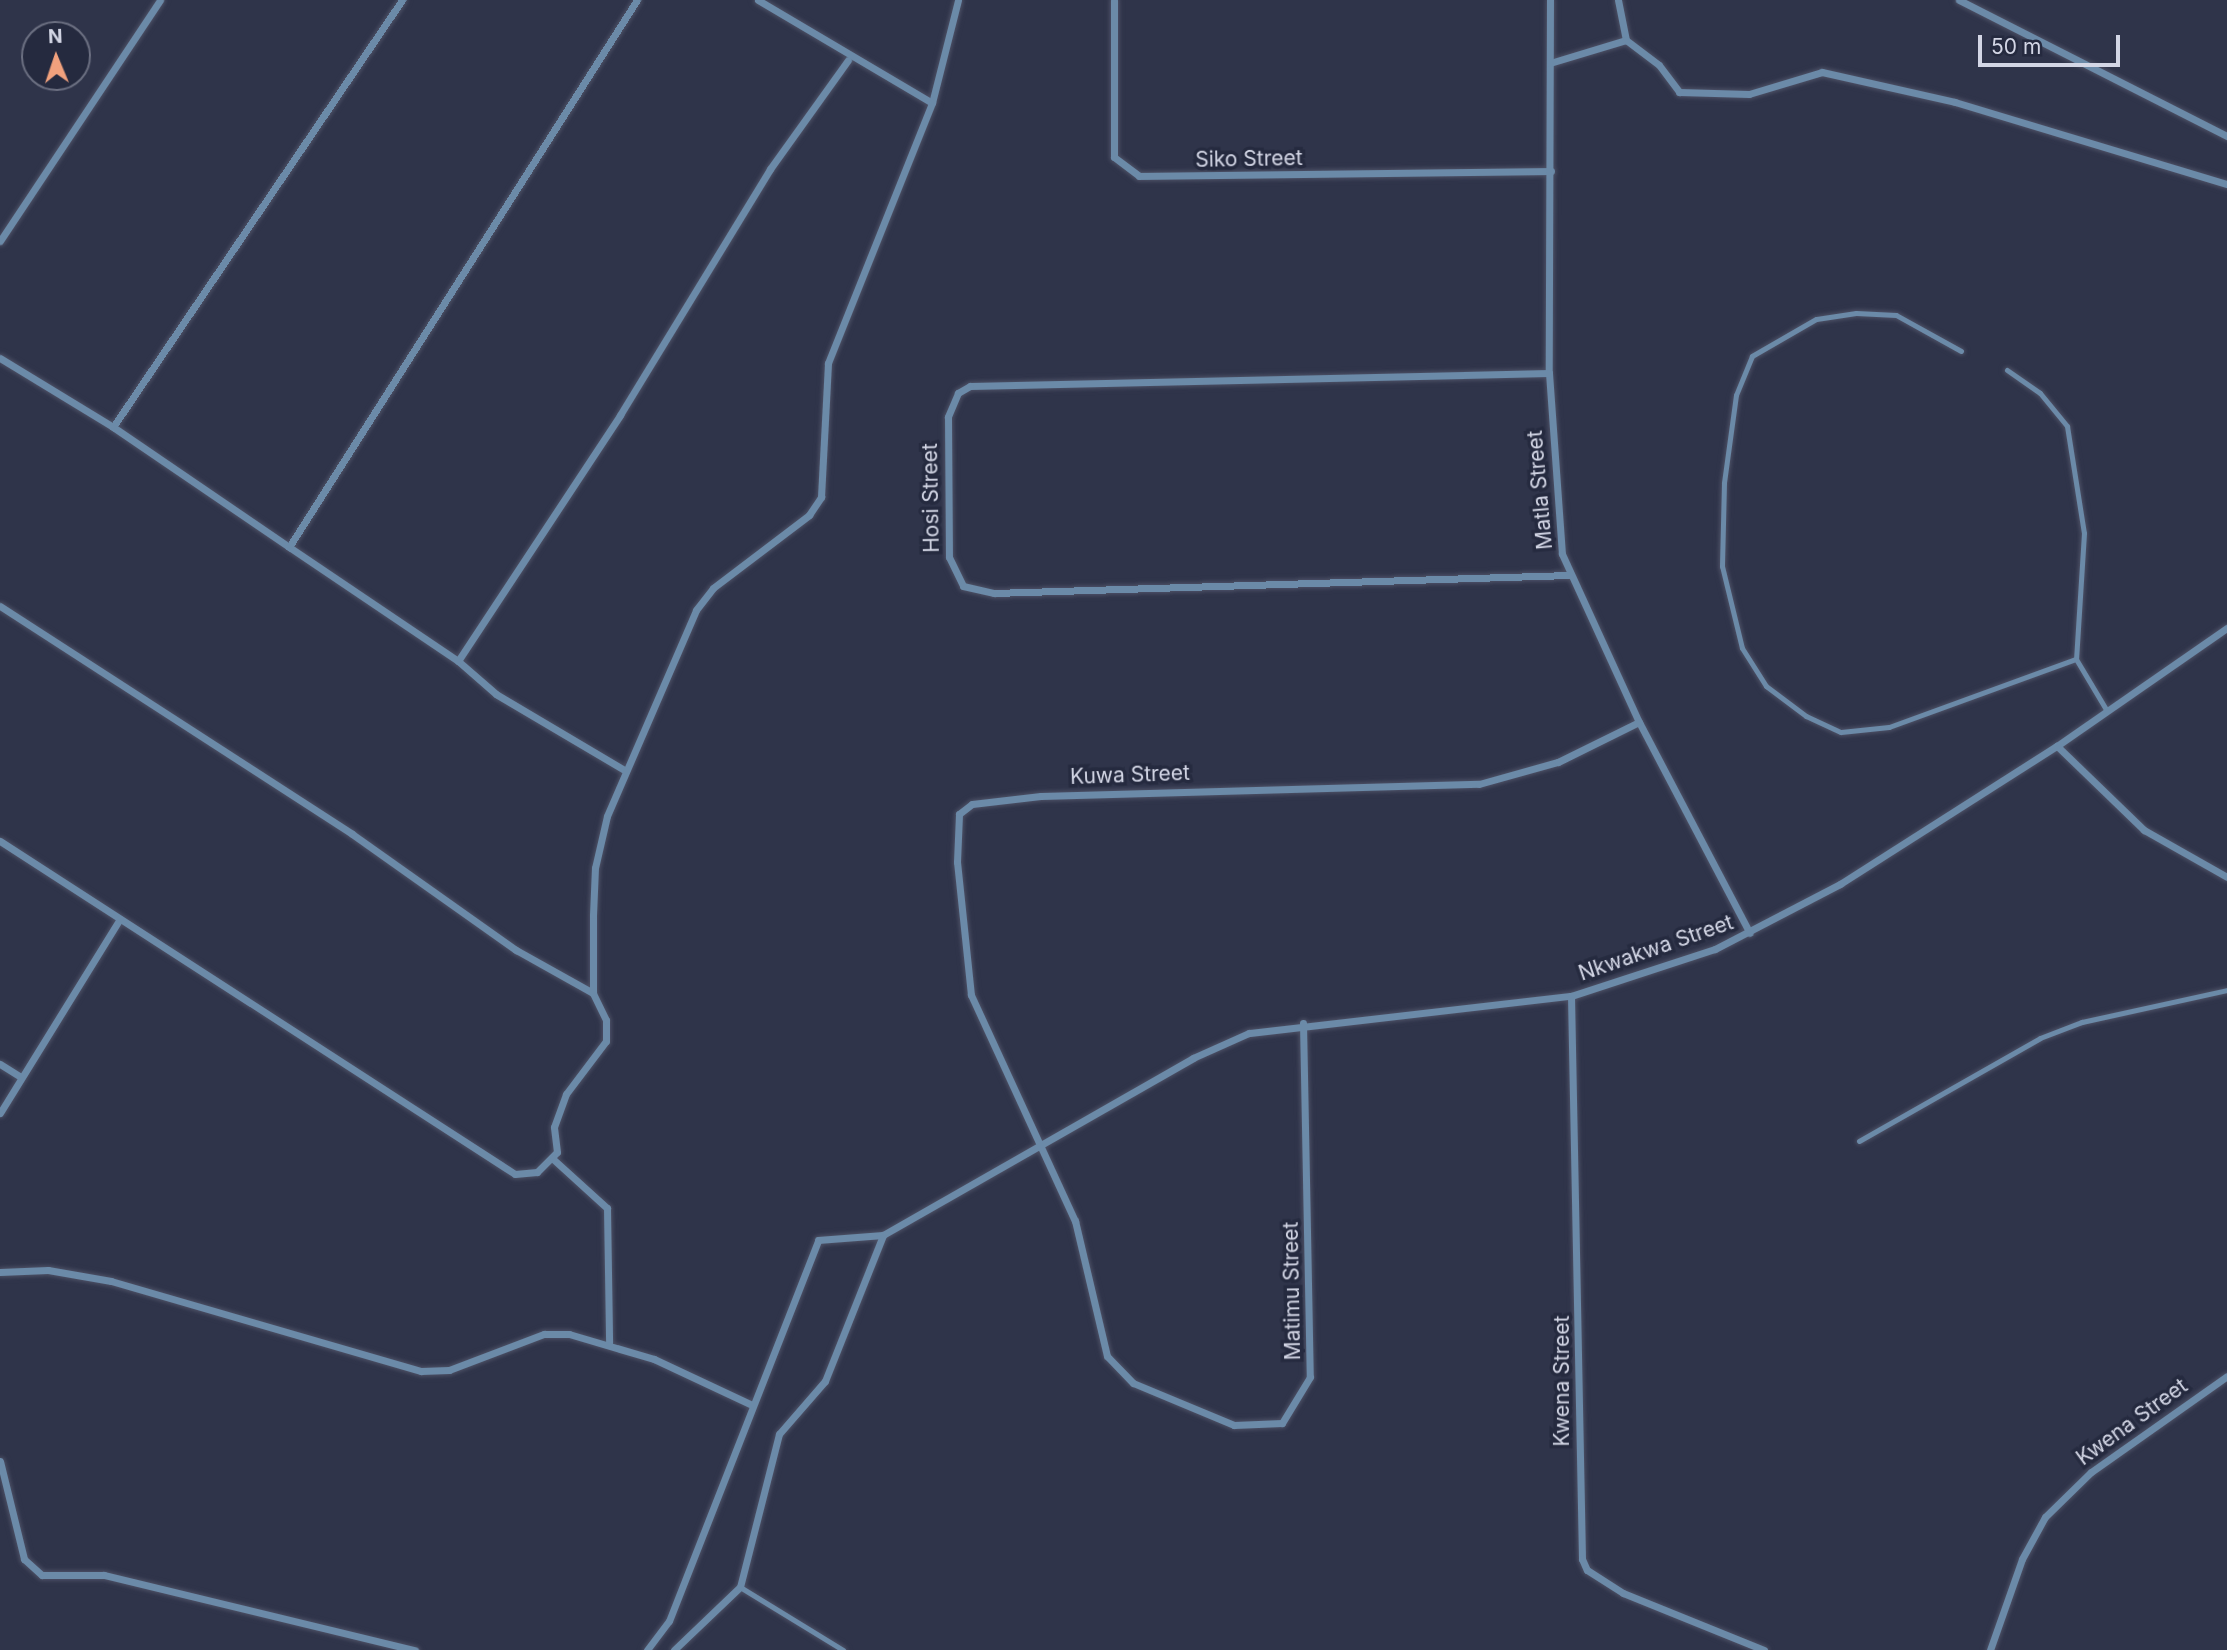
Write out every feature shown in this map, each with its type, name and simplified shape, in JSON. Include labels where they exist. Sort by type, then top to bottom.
[{"type":"street","points":[[0,241],[160,0]]},
{"type":"street","points":[[113,427],[402,0]]},
{"type":"street","points":[[289,547],[637,0]]},
{"type":"street","points":[[758,0],[848,60],[932,103]]},
{"type":"street","points":[[553,1159],[556,1113],[606,1041],[606,1020],[593,993],[595,868],[626,771],[696,610],[713,588],[809,515],[821,496],[828,363],[932,103],[958,0]]},
{"type":"street","name":"Siko Street","points":[[1114,0],[1114,157],[1139,176],[1551,170]]},
{"type":"street","name":"Matla Street","points":[[1550,0],[1549,373],[1555,503],[1569,575],[1639,722],[1750,933]]},
{"type":"street","points":[[1618,0],[1626,40],[1659,65],[1679,92],[1749,94],[1822,72],[1955,102],[2227,184]]},
{"type":"street","points":[[1959,0],[2227,136]]},
{"type":"street","points":[[1550,63],[1626,40]]},
{"type":"street","points":[[457,661],[620,415],[769,169],[848,60]]},
{"type":"street","points":[[0,358],[113,427],[457,661],[517,708],[626,771]]},
{"type":"street","name":"Hosi Street","points":[[1549,373],[970,386],[958,393],[948,417],[949,557],[963,586],[994,593],[1569,575]]},
{"type":"street","points":[[0,606],[352,834],[516,950],[593,993]]},
{"type":"street","name":"Nkwakwa Street","points":[[883,1235],[1038,1144],[1219,1045],[1303,1023],[1571,996],[1750,933],[2057,746],[2227,628]]},
{"type":"street","name":"Kuwa Street","points":[[1038,1144],[971,995],[956,841],[964,807],[1041,796],[1479,784],[1558,762],[1639,722]]},
{"type":"street","points":[[2057,746],[2144,830],[2227,877]]},
{"type":"street","points":[[0,841],[515,1174],[528,1175],[553,1159]]},
{"type":"street","points":[[0,1113],[120,919]]},
{"type":"street","name":"Kwena Street","points":[[1571,996],[1582,1559],[1587,1570],[1623,1593],[1765,1650]]},
{"type":"street","name":"Matimu Street","points":[[1038,1144],[1082,1241],[1116,1371],[1226,1423],[1282,1423],[1310,1377],[1303,1023]]},
{"type":"street","points":[[0,1064],[21,1077]]},
{"type":"street","points":[[553,1159],[607,1208],[609,1342]]},
{"type":"street","points":[[647,1650],[669,1621],[744,1418],[818,1240],[883,1235],[825,1381],[779,1434],[740,1587],[674,1650]]},
{"type":"street","points":[[0,1272],[48,1270],[111,1281],[421,1371],[475,1364],[544,1334],[609,1342],[750,1404]]},
{"type":"street","name":"Kwena Street","points":[[1990,1650],[2022,1559],[2045,1517],[2091,1472],[2227,1376]]},
{"type":"street","points":[[0,1461],[24,1559],[34,1572],[104,1575],[415,1650]]},
{"type":"lane","points":[[1961,351],[1896,315],[1856,313],[1815,319],[1752,356],[1736,395],[1724,483],[1722,566],[1742,648],[1766,686],[1806,716],[1841,732],[1889,727],[2077,659]]},
{"type":"lane","points":[[2007,370],[2040,393],[2067,426],[2084,533],[2077,659],[2107,711]]},
{"type":"lane","points":[[1859,1140],[2040,1038],[2227,990]]},
{"type":"lane","points":[[740,1587],[843,1650]]}]
